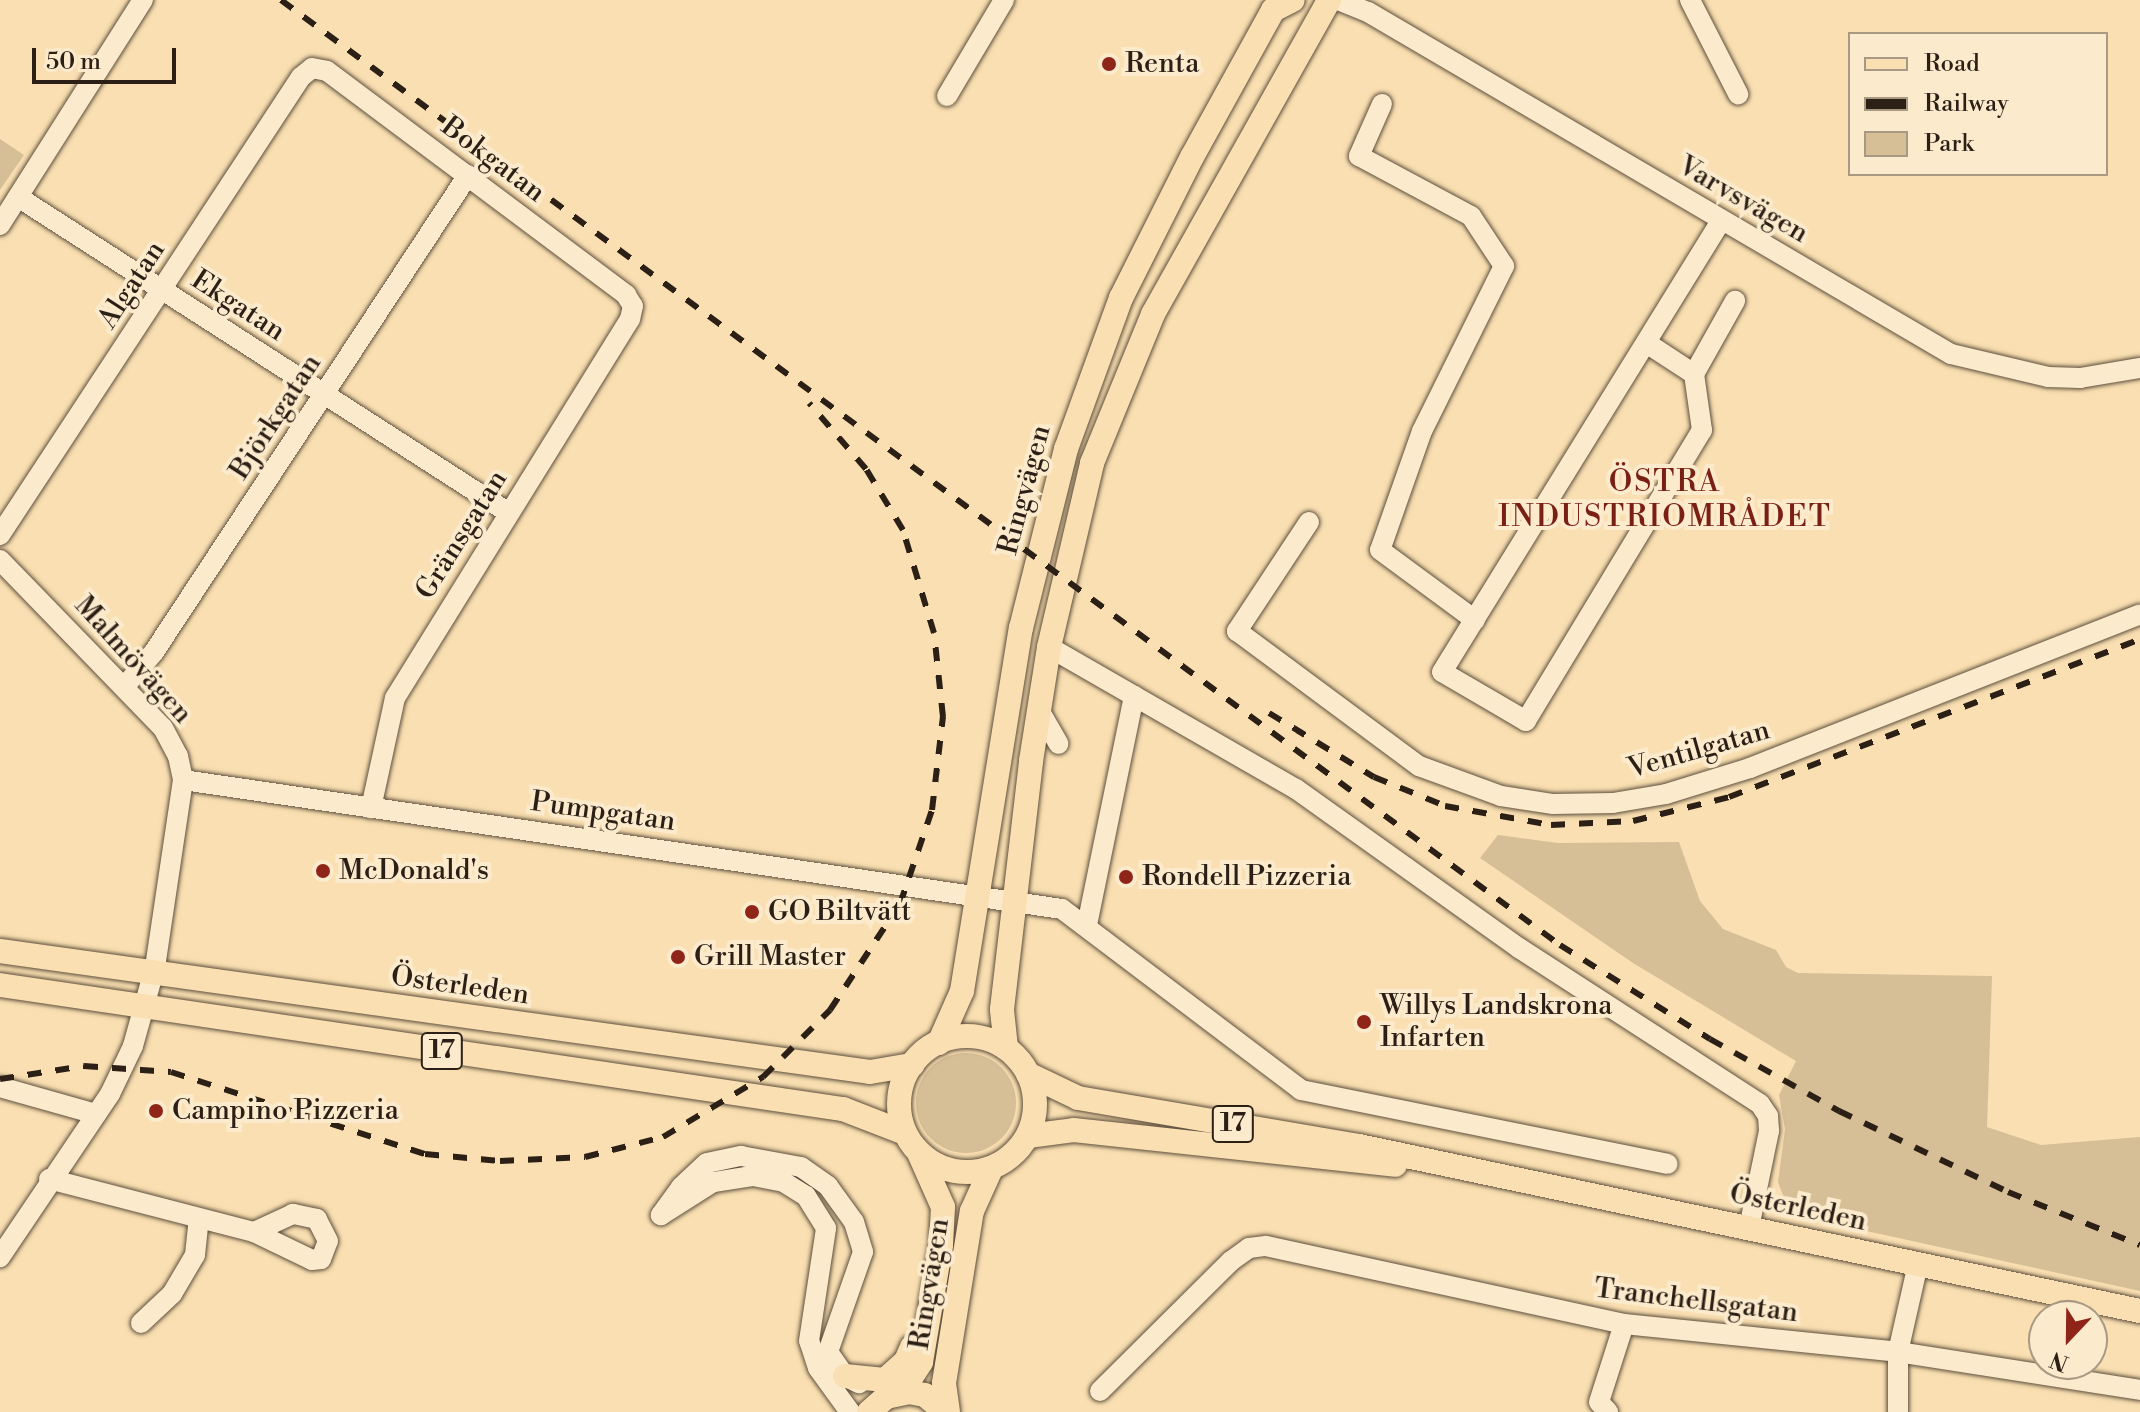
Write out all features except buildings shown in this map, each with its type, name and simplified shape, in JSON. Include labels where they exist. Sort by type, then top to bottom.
[{"type":"main road","name":"Ringvägen","points":[[1006,1048],[1002,1009],[1039,710],[1049,647],[1092,463],[1124,378],[1153,314],[1329,0]]},
{"type":"main road","name":"Ringvägen","points":[[939,1043],[962,991],[1021,628],[1066,449],[1121,298],[1277,3]]},
{"type":"main road","name":"Österleden","points":[[0,951],[870,1072],[912,1065]]},
{"type":"main road","name":"17","points":[[0,985],[843,1109],[912,1142],[953,1171],[991,1169]]},
{"type":"main road","points":[[939,1043],[973,1037],[1006,1048]]},
{"type":"main road","name":"17","points":[[912,1065],[939,1043]]},
{"type":"main road","name":"17","points":[[1006,1048],[1028,1074]]},
{"type":"main road","points":[[912,1065],[900,1091],[912,1142]]},
{"type":"main road","name":"Österleden","points":[[1028,1074],[1078,1098],[1359,1146],[1442,1166],[2140,1311]]},
{"type":"main road","points":[[991,1169],[1016,1152],[1028,1136],[1035,1105],[1028,1074]]},
{"type":"main road","name":"Österleden","points":[[1028,1136],[1074,1130],[1358,1164],[1442,1166]]},
{"type":"main road","name":"Ringvägen","points":[[895,1394],[921,1362],[941,1245],[943,1207],[912,1142]]},
{"type":"main road","name":"Ringvägen","points":[[947,1412],[944,1383],[972,1211],[991,1169]]},
{"type":"main road","name":"Ringvägen","points":[[845,1376],[885,1380],[906,1361],[916,1338],[928,1271],[941,1245]]},
{"type":"main road","points":[[869,1412],[895,1394],[925,1395],[947,1412]]},
{"type":"street","points":[[0,225],[143,0]]},
{"type":"street","points":[[947,96],[1004,0]]},
{"type":"street","name":"Varvsvägen","points":[[1338,0],[1392,26],[1925,340],[1984,366],[2080,378],[2140,368]]},
{"type":"street","points":[[1690,0],[1738,94]]},
{"type":"street","name":"Bokgatan","points":[[312,68],[327,71],[468,175],[626,295],[633,306]]},
{"type":"street","name":"Algatan","points":[[0,535],[301,77],[312,68]]},
{"type":"street","points":[[1382,104],[1359,156],[1471,216],[1504,266],[1422,431],[1380,550],[1475,620]]},
{"type":"street","name":"Björkgatan","points":[[125,686],[145,665],[468,175]]},
{"type":"street","name":"Ekgatan","points":[[18,197],[509,513]]},
{"type":"street","points":[[1721,221],[1648,344],[1442,672],[1526,721],[1702,430],[1694,374],[1735,301]]},
{"type":"street","name":"Gränsgatan","points":[[371,808],[395,698],[630,319],[633,306]]},
{"type":"street","points":[[1648,344],[1694,374]]},
{"type":"street","name":"Ventilgatan","points":[[1309,522],[1237,631],[1419,766],[1501,796],[1553,804],[1613,803],[1666,794],[1750,768],[2140,614]]},
{"type":"street","name":"Malmövägen","points":[[0,560],[125,686],[173,744],[183,780],[153,974],[133,1046],[96,1114],[49,1179],[0,1257]]},
{"type":"street","points":[[1049,647],[1225,744],[1296,789],[1519,948],[1760,1104],[1768,1116],[1769,1131],[1749,1228]]},
{"type":"street","points":[[1087,925],[1134,696]]},
{"type":"street","points":[[1039,710],[1059,744]]},
{"type":"street","name":"Pumpgatan","points":[[183,780],[1062,909],[1301,1090],[1668,1164]]},
{"type":"street","points":[[0,1087],[96,1114]]},
{"type":"street","points":[[850,1412],[818,1368],[809,1341],[826,1228],[806,1196],[784,1182],[752,1176],[713,1182],[661,1215],[681,1187],[707,1163],[741,1156],[801,1167],[828,1186],[854,1222],[863,1252],[828,1352],[845,1376],[895,1394]]},
{"type":"street","points":[[49,1179],[254,1232]]},
{"type":"street","points":[[141,1323],[172,1294],[195,1255],[199,1218]]},
{"type":"street","name":"Tranchellsgatan","points":[[1100,1391],[1249,1248],[1294,1252],[1624,1324],[1898,1352],[2140,1390]]},
{"type":"street","points":[[1898,1412],[1898,1352],[1918,1264]]},
{"type":"street","points":[[1599,1409],[1624,1324]]},
{"type":"green space","points":[[0,139],[24,155],[0,190]]},
{"type":"green space","points":[[1498,835],[1558,843],[1679,842],[1700,901],[1723,929],[1776,950],[1786,967],[1798,973],[1992,976],[1987,1127],[2041,1145],[2140,1137],[2140,1291],[1807,1218],[1786,1203],[1778,1182],[1785,1129],[1779,1095],[1796,1061],[1633,963],[1480,858]]},
{"type":"green space","points":[[966,1053],[985,1057],[1002,1067],[1012,1084],[1016,1103],[1012,1122],[1002,1139],[985,1149],[966,1153],[947,1149],[930,1139],[920,1122],[916,1103],[920,1084],[930,1067],[947,1057]]},
{"type":"railway","points":[[281,0],[1560,945],[1710,1039],[1839,1111],[2008,1192],[2140,1245]]},
{"type":"railway","points":[[0,1079],[84,1066],[171,1072],[425,1154],[500,1161],[585,1157],[663,1137],[763,1077],[830,1010],[900,904],[932,810],[943,717],[934,633],[903,530],[866,469],[809,403]]},
{"type":"railway","points":[[1269,713],[1374,777],[1445,806],[1551,825],[1633,821],[1729,797],[2140,639]]},
{"type":"place","name":"Renta","points":[[1109,64]]},
{"type":"place","name":"McDonald's","points":[[323,871]]},
{"type":"place","name":"Rondell Pizzeria","points":[[1126,877]]},
{"type":"place","name":"GO Biltvätt","points":[[752,912]]},
{"type":"place","name":"Grill Master","points":[[678,957]]},
{"type":"place","name":"Willys Landskrona Infarten","points":[[1364,1022]]},
{"type":"place","name":"Campino Pizzeria","points":[[156,1111]]},
{"type":"district","name":"ÖSTRA INDUSTRIOMRÅDET","points":[[1665,499]]}]
